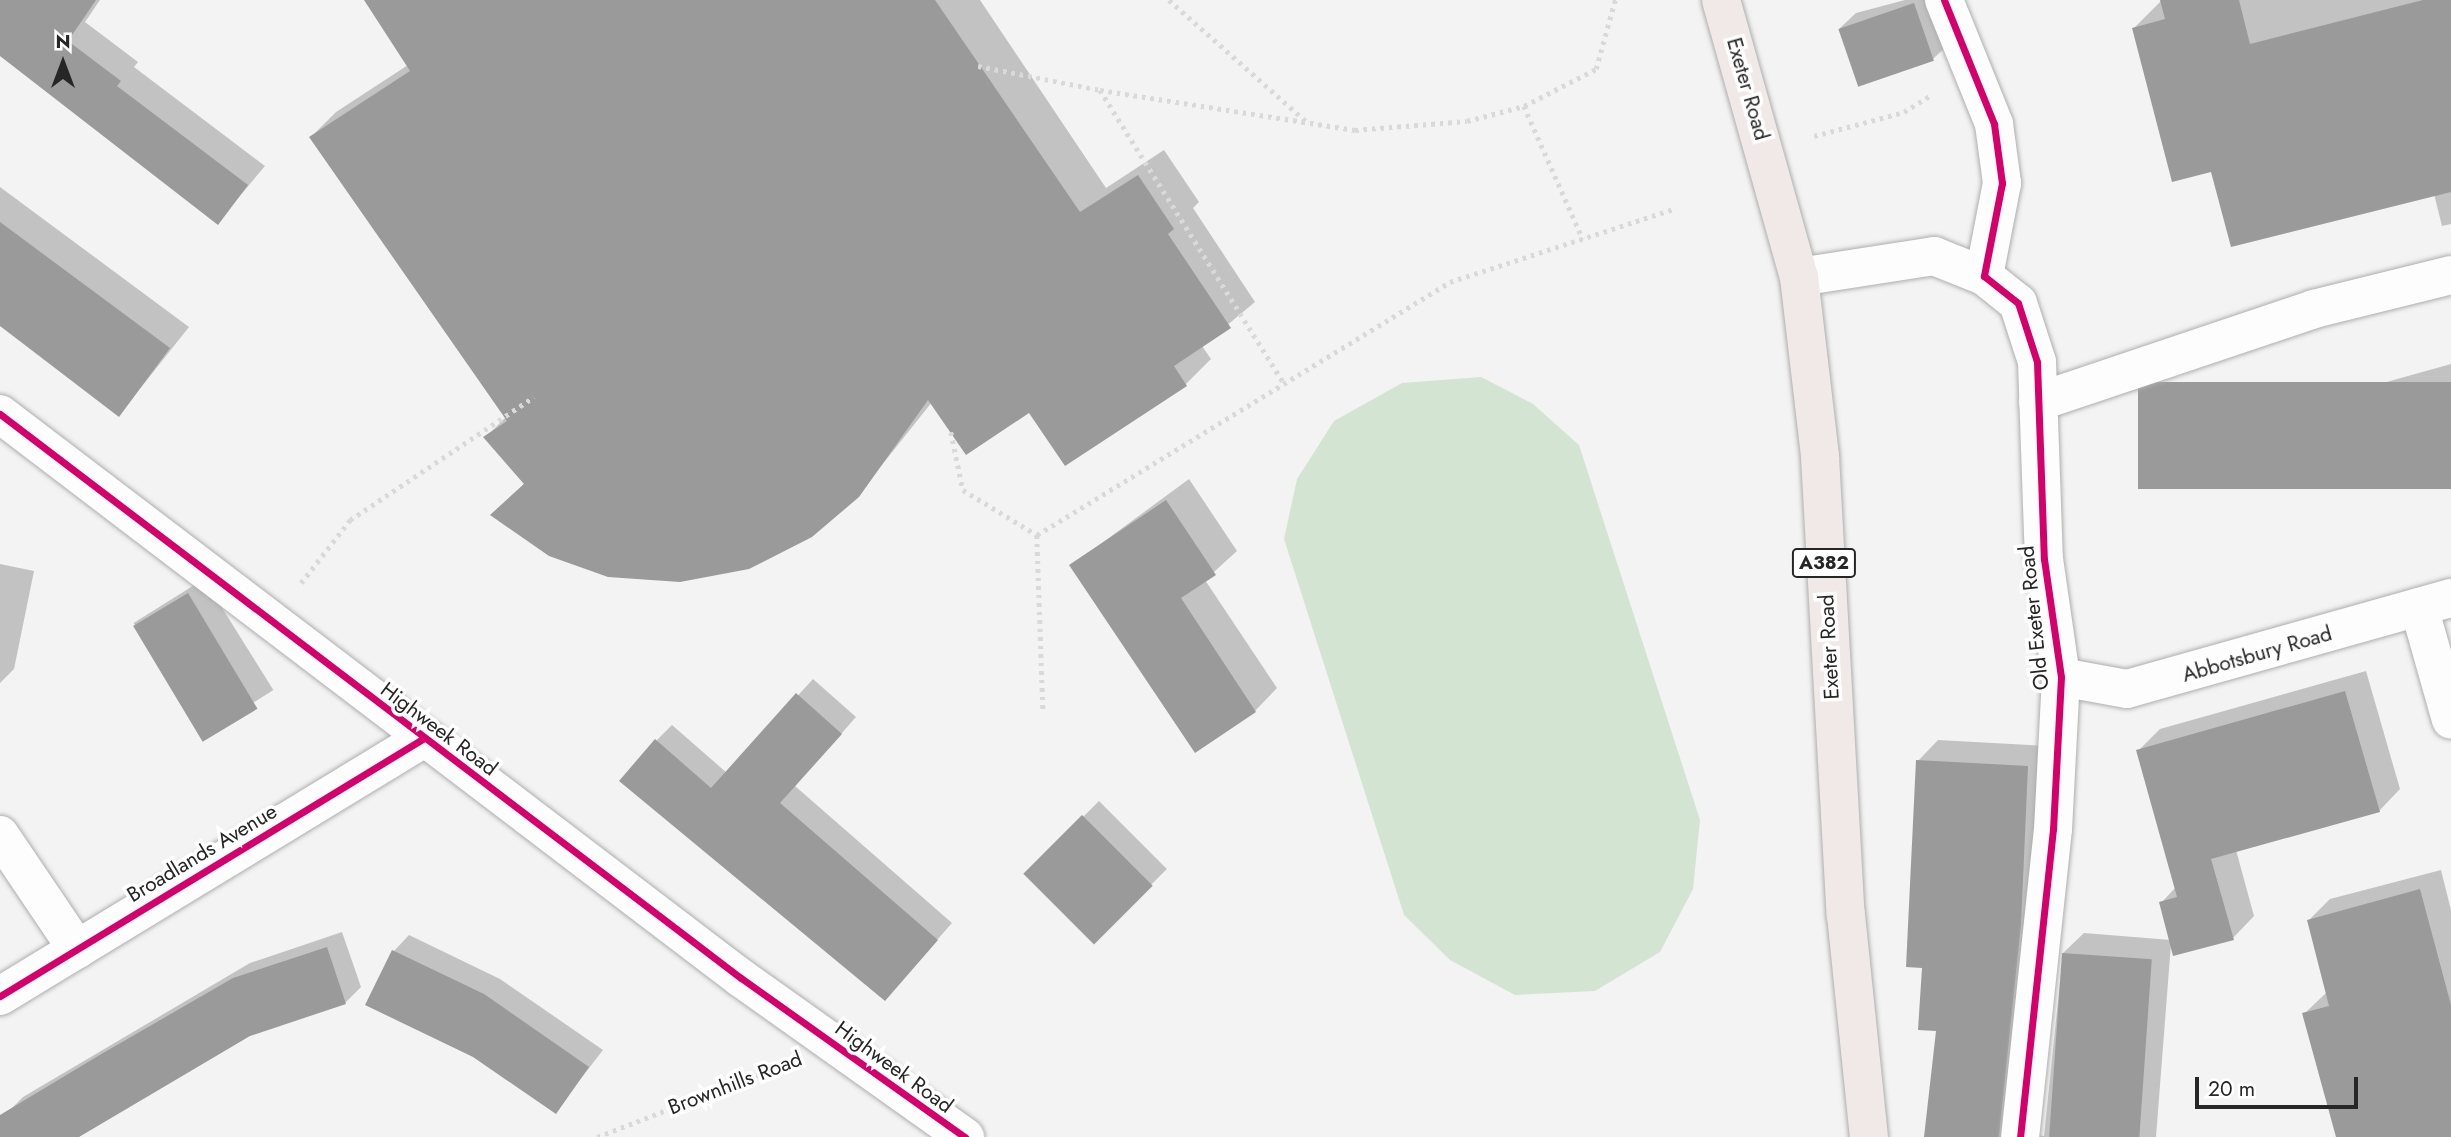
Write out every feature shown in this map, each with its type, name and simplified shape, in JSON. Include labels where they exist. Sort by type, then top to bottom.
[{"type":"main road","name":"Exeter Road","points":[[1721,0],[1799,277],[1820,457],[1846,915],[1870,1137]]},
{"type":"street","points":[[1944,0],[1994,124],[1999,159],[1998,217],[1984,276]]},
{"type":"street","name":"Old Exeter Road","points":[[1799,277],[1934,256],[1984,276],[2018,303],[2037,362],[2044,559],[2061,677],[2053,830],[2020,1137]]},
{"type":"street","points":[[2038,402],[2314,309],[2451,275]]},
{"type":"street","name":"Highweek Road","points":[[0,414],[422,739],[833,1045],[965,1137]]},
{"type":"street","points":[[2435,603],[2451,720]]},
{"type":"street","name":"Abbotsbury Road","points":[[2061,677],[2127,689],[2435,603]]},
{"type":"street","name":"Broadlands Avenue","points":[[0,996],[422,739]]},
{"type":"street","points":[[0,835],[77,949]]},
{"type":"path","points":[[1169,0],[1307,123]]},
{"type":"path","points":[[978,66],[1100,90],[1307,123],[1367,129],[1466,121],[1524,106],[1596,69],[1615,0]]},
{"type":"path","points":[[1100,90],[1284,383]]},
{"type":"path","points":[[1524,106],[1583,239]]},
{"type":"path","points":[[1814,136],[1904,112]]},
{"type":"path","points":[[1037,535],[1450,282],[1676,208]]},
{"type":"path","points":[[272,623],[350,520],[534,397]]},
{"type":"path","points":[[951,432],[963,490],[1037,535]]},
{"type":"path","points":[[1037,535],[1043,709]]},
{"type":"green space","points":[[1481,377],[1533,404],[1579,445],[1700,820],[1693,889],[1660,952],[1595,991],[1515,995],[1450,960],[1404,915],[1284,539],[1297,479],[1334,421],[1402,383]]},
{"type":"building","points":[[0,0],[96,0],[68,41],[121,81],[117,86],[248,185],[218,225],[0,56]]},
{"type":"building","points":[[364,0],[935,0],[1080,212],[1138,175],[1174,229],[1168,234],[1231,328],[1174,366],[1187,386],[1065,466],[1029,413],[966,455],[928,400],[859,497],[812,537],[749,569],[680,582],[608,577],[549,556],[490,515],[524,484],[483,437],[507,421],[309,137],[410,71]]},
{"type":"building","points":[[2160,0],[2239,0],[2250,44],[2423,0],[2451,0],[2451,192],[2231,247],[2211,172],[2172,182],[2132,28],[2165,19]]},
{"type":"building","points":[[1914,3],[1934,61],[1858,87],[1838,29]]},
{"type":"building","points":[[0,222],[170,348],[119,417],[0,326]]},
{"type":"building","points":[[2138,382],[2451,382],[2451,489],[2138,489]]},
{"type":"building","points":[[1166,500],[1216,575],[1181,598],[1256,712],[1195,753],[1069,565]]},
{"type":"building","points":[[188,593],[258,709],[203,742],[133,626]]},
{"type":"building","points":[[2345,691],[2380,812],[2211,859],[2234,940],[2173,956],[2159,902],[2177,897],[2136,750]]},
{"type":"building","points":[[796,693],[842,734],[780,803],[938,940],[885,1001],[619,781],[655,739],[711,788]]},
{"type":"building","points":[[1916,760],[2028,766],[2021,925],[1999,1137],[1924,1137],[1936,1031],[1918,1030],[1922,968],[1906,967]]},
{"type":"building","points":[[1082,815],[1153,886],[1094,944],[1023,874]]},
{"type":"building","points":[[2420,889],[2451,1005],[2451,1137],[2336,1137],[2302,1013],[2329,1006],[2307,920]]},
{"type":"building","points":[[327,947],[346,1004],[250,1036],[79,1137],[0,1137],[0,1115],[98,1056],[233,978]]},
{"type":"building","points":[[392,950],[484,994],[589,1067],[556,1114],[473,1057],[365,1005]]},
{"type":"building","points":[[2062,953],[2152,959],[2139,1137],[2049,1137]]},
{"type":"cycle path","points":[[1944,0],[1994,124],[2002,183],[1984,276],[2018,303],[2037,362],[2044,559],[2061,677],[2053,829],[2020,1137]]},
{"type":"cycle path","points":[[0,414],[741,978],[965,1137]]},
{"type":"cycle path","points":[[0,996],[422,739]]}]
